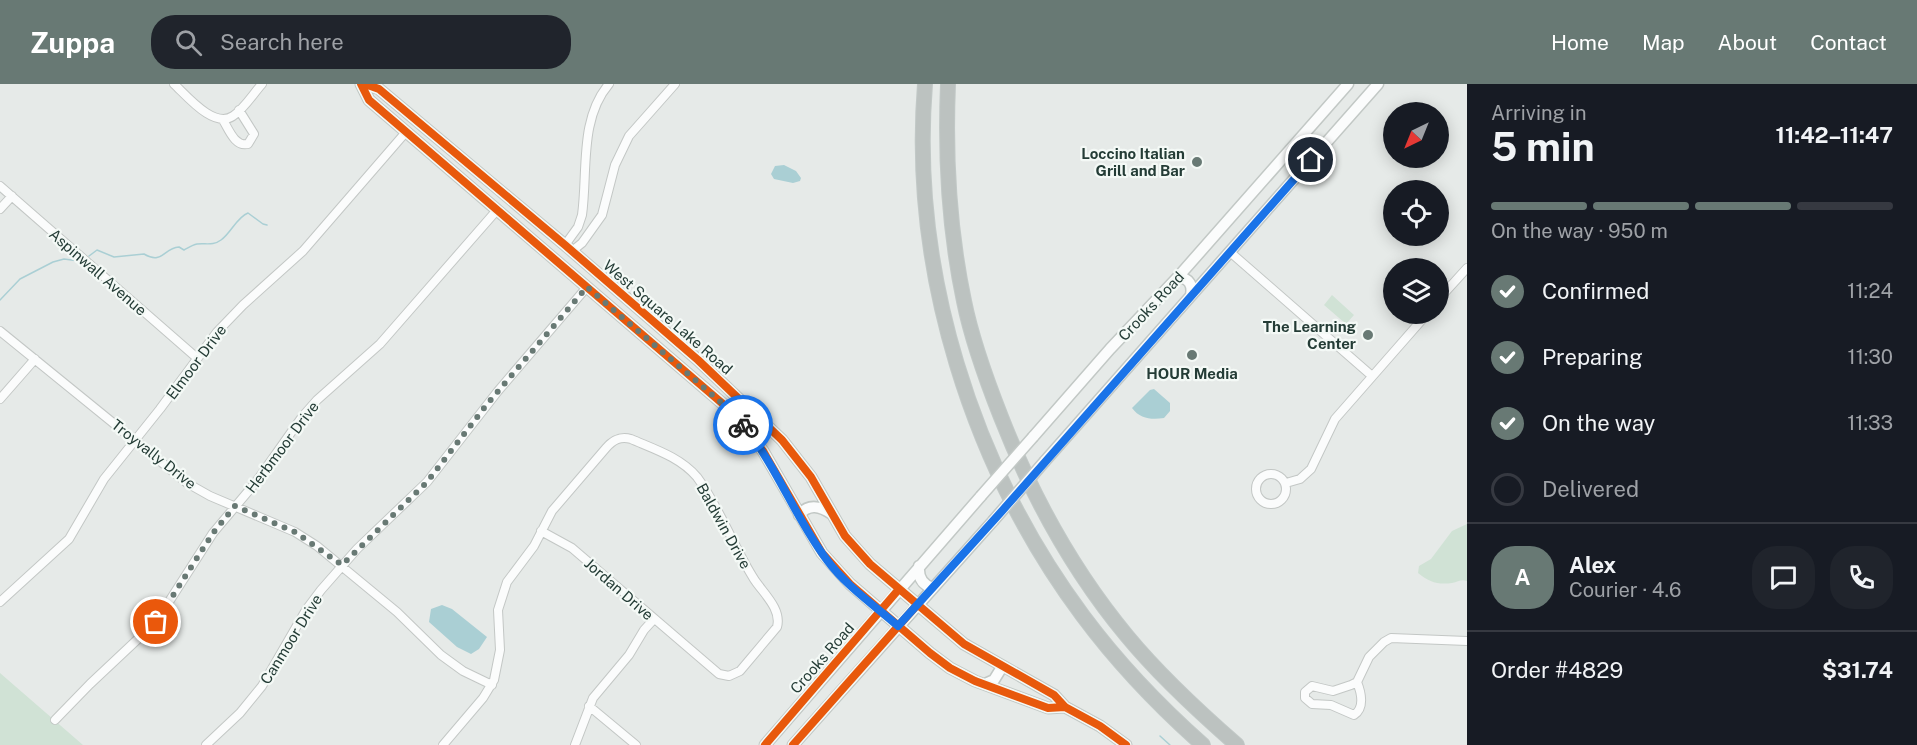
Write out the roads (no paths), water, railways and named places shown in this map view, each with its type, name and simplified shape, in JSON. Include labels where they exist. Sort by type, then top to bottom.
[{"type":"highway","points":[[925,84],[923,148],[931,245],[942,304],[970,405],[1005,487],[1034,541],[1069,596],[1118,660],[1170,715],[1203,745]]},
{"type":"highway","points":[[948,84],[948,183],[964,301],[980,365],[1021,468],[1061,543],[1106,609],[1155,667],[1195,708],[1237,745]]},
{"type":"main road","name":"West Square Lake Road","points":[[363,84],[379,89],[569,248],[698,360],[800,461],[845,536],[857,551],[917,605],[964,644],[1054,695],[1065,707],[1100,726],[1126,745]]},
{"type":"main road","name":"West Square Lake Road","points":[[363,84],[369,99],[384,113],[723,404],[755,440],[776,472],[813,540],[832,567],[880,611],[939,661],[964,675],[1048,708],[1065,707]]},
{"type":"main road","name":"Crooks Road","points":[[765,745],[1110,349],[1214,237],[1348,84]]},
{"type":"main road","name":"Crooks Road","points":[[795,742],[1378,84]]},
{"type":"main road","points":[[384,113],[389,106],[398,105]]},
{"type":"main road","points":[[1298,141],[1299,151],[1311,160]]},
{"type":"main road","points":[[1273,169],[1283,177],[1285,189]]},
{"type":"main road","points":[[1214,237],[1216,249],[1228,254]]},
{"type":"main road","points":[[554,258],[562,259],[569,248]]},
{"type":"main road","points":[[1178,277],[1188,281],[1192,287],[1191,295]]},
{"type":"main road","points":[[652,343],[655,335],[667,333]]},
{"type":"main road","points":[[755,440],[765,441],[773,432]]},
{"type":"main road","points":[[799,514],[812,506],[832,514]]},
{"type":"main road","points":[[919,566],[921,579],[933,588]]},
{"type":"main road","points":[[860,635],[870,640],[874,648],[873,653]]},
{"type":"main road","points":[[985,684],[994,680],[1002,667]]},
{"type":"main road","points":[[785,722],[795,742]]},
{"type":"street","points":[[174,84],[210,116],[223,120],[232,117],[262,84]]},
{"type":"street","points":[[569,248],[582,215],[590,122],[596,105],[609,84]]},
{"type":"street","points":[[569,248],[582,243],[602,215],[615,165],[629,136],[675,84]]},
{"type":"street","points":[[223,120],[238,143],[243,145],[251,142],[254,134],[239,110]]},
{"type":"street","name":"Elmoor Drive","points":[[0,602],[64,545],[104,479],[232,316],[303,251],[406,132]]},
{"type":"street","name":"Aspinwall Avenue","points":[[0,186],[197,358]]},
{"type":"street","points":[[0,209],[12,196]]},
{"type":"street","name":"Herbmoor Drive","points":[[55,720],[156,622],[213,533],[256,482],[307,411],[380,344],[497,210]]},
{"type":"street","points":[[1228,254],[1372,376]]},
{"type":"street","points":[[1449,288],[1467,268]]},
{"type":"street","name":"Canmoor Drive","points":[[206,745],[240,713],[261,686],[310,604],[342,565],[427,482],[493,397],[587,287]]},
{"type":"street","points":[[1286,483],[1300,479],[1311,469],[1332,423],[1418,324]]},
{"type":"street","name":"Troyvally Drive","points":[[0,330],[187,483],[295,532],[342,565],[397,612],[441,655],[463,671],[492,685]]},
{"type":"street","points":[[0,399],[35,359]]},
{"type":"street","name":"Baldwin Drive","points":[[542,531],[556,505],[610,444],[620,438],[631,439],[674,459],[693,472],[704,486],[753,578],[776,609],[779,619]]},
{"type":"street","points":[[1265,474],[1278,475],[1286,483],[1286,493],[1274,503],[1265,503],[1256,494],[1256,483],[1265,474]]},
{"type":"street","points":[[443,745],[492,685],[500,657],[498,622],[501,597],[507,582],[530,552],[542,531]]},
{"type":"street","name":"Jordan Drive","points":[[542,531],[572,548],[716,673],[726,676],[734,675],[742,669],[776,630],[779,619]]},
{"type":"street","points":[[575,745],[597,692],[629,655],[644,630],[654,619]]},
{"type":"street","points":[[1357,682],[1337,691],[1312,686],[1305,692],[1305,698],[1311,704],[1331,705],[1354,715],[1360,707],[1361,693],[1357,682],[1362,668],[1378,646],[1391,639],[1467,641]]},
{"type":"street","points":[[590,706],[636,745]]},
{"type":"water","points":[[784,165],[796,171],[801,178],[800,181],[793,183],[774,179],[771,174],[775,166]]},
{"type":"water","points":[[1154,389],[1170,403],[1170,411],[1164,418],[1146,418],[1132,408],[1150,390]]},
{"type":"water","points":[[442,605],[452,609],[487,637],[479,649],[471,654],[457,647],[429,622],[431,609]]},
{"type":"waterway","points":[[89,256],[97,250],[114,257],[144,254],[155,258],[174,248],[179,247],[184,250],[197,244],[215,243],[225,237],[248,213],[267,225]]},
{"type":"waterway","points":[[0,300],[20,279],[53,262],[64,259],[79,261]]},
{"type":"waterway","points":[[1160,736],[1170,745]]},
{"type":"place","name":"Loccino Italian Grill and Bar","points":[[1197,162]]},
{"type":"place","name":"The Learning Center","points":[[1368,335]]},
{"type":"place","name":"HOUR Media","points":[[1192,355]]}]
